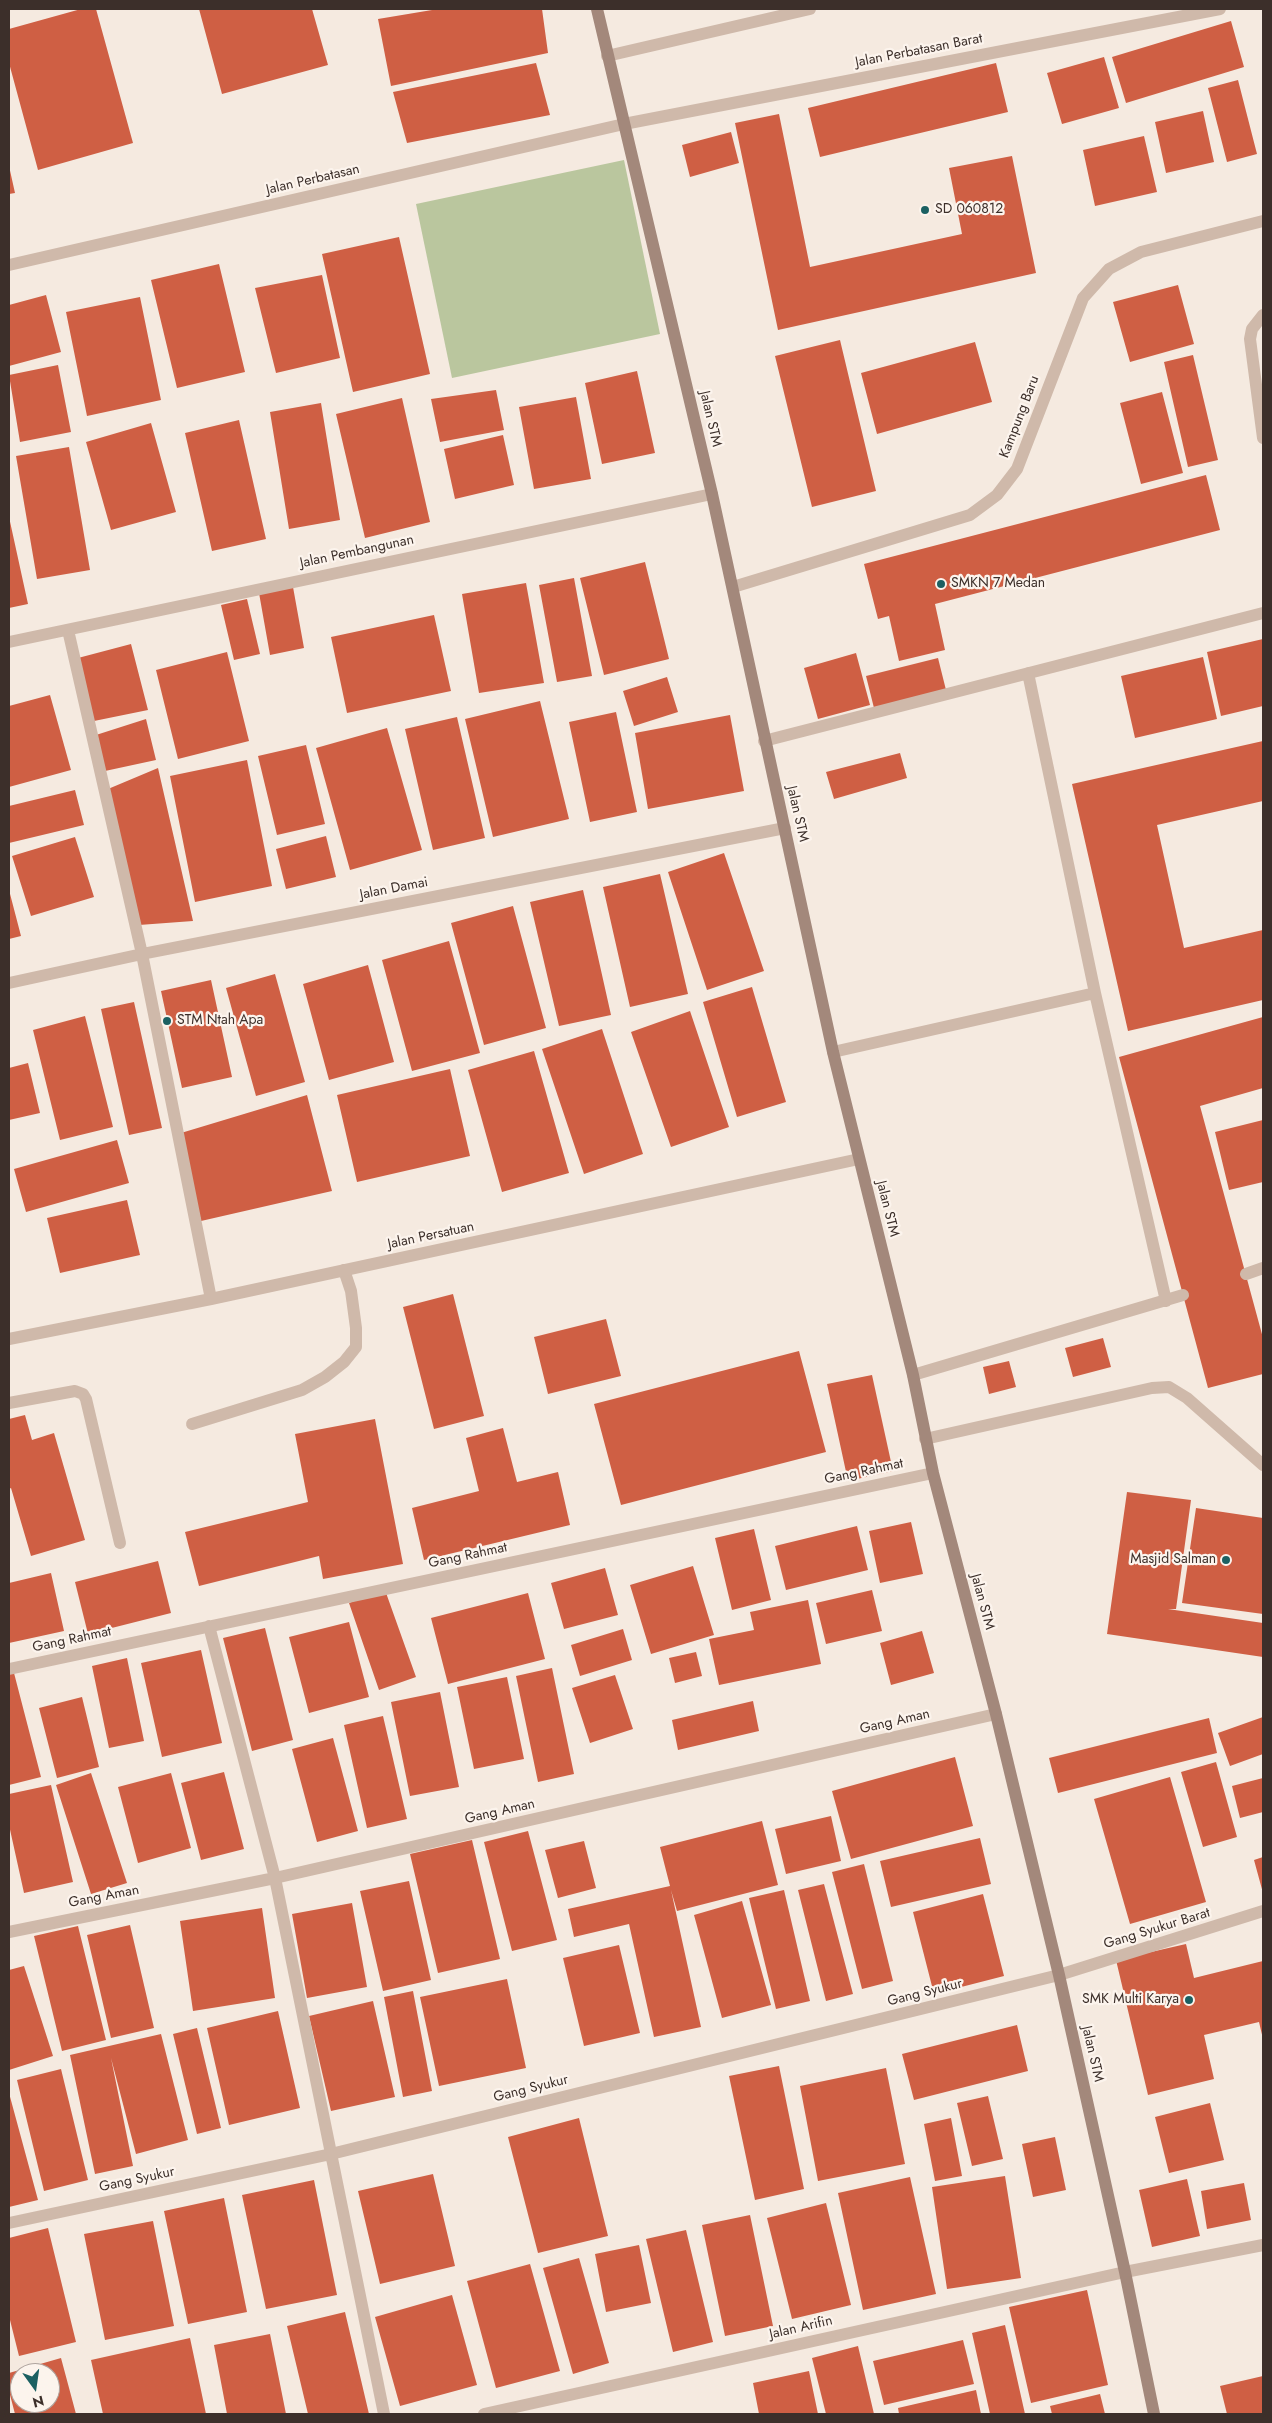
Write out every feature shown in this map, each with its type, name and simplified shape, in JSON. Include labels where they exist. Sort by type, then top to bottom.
[{"type":"street","name":"Jalan STM","points":[[597,9],[712,494],[764,741],[785,828],[833,1052],[913,1375],[933,1473],[996,1714],[1059,1975],[1125,2272],[1154,2414]]},
{"type":"street","points":[[607,56],[810,9]]},
{"type":"street","name":"Jalan Perbatasan Barat","points":[[624,124],[1220,9]]},
{"type":"street","name":"Jalan Perbatasan","points":[[9,265],[624,124]]},
{"type":"street","name":"Kampung Baru","points":[[733,587],[970,515],[998,495],[1017,469],[1083,298],[1109,269],[1141,252],[1263,221]]},
{"type":"street","points":[[1263,315],[1252,328],[1250,339],[1263,438]]},
{"type":"street","name":"Jalan Pembangunan","points":[[9,642],[712,494]]},
{"type":"street","points":[[764,741],[1263,613]]},
{"type":"street","points":[[68,630],[142,954],[211,1299]]},
{"type":"street","points":[[1028,673],[1095,993],[1166,1301]]},
{"type":"street","name":"Jalan Damai","points":[[9,983],[142,954],[785,828]]},
{"type":"street","points":[[833,1052],[1095,993]]},
{"type":"street","name":"Jalan Persatuan","points":[[9,1339],[211,1299],[860,1159]]},
{"type":"street","points":[[1246,1274],[1263,1268]]},
{"type":"street","points":[[192,1424],[302,1390],[325,1377],[344,1362],[356,1347],[356,1328],[351,1291],[344,1270]]},
{"type":"street","points":[[913,1375],[1166,1301],[1183,1294]]},
{"type":"street","points":[[926,1439],[1152,1388],[1169,1387],[1187,1398],[1263,1465]]},
{"type":"street","points":[[9,1403],[75,1391],[83,1394],[88,1404],[120,1542]]},
{"type":"street","name":"Gang Rahmat","points":[[9,1669],[933,1473]]},
{"type":"street","points":[[210,1626],[275,1878],[384,2414]]},
{"type":"street","name":"Gang Aman","points":[[9,1932],[275,1878],[996,1714]]},
{"type":"street","name":"Gang Syukur Barat","points":[[1059,1975],[1263,1911]]},
{"type":"street","name":"Gang Syukur","points":[[9,2223],[331,2154],[1059,1975]]},
{"type":"street","name":"Jalan Arifin","points":[[484,2414],[1125,2272],[1263,2246]]},
{"type":"green space","points":[[624,160],[660,334],[452,378],[416,204]]},
{"type":"building","points":[[81,9],[96,9],[133,143],[38,170],[9,63],[9,29]]},
{"type":"building","points":[[199,9],[312,9],[328,65],[222,94]]},
{"type":"building","points":[[438,9],[542,9],[548,53],[391,86],[378,19]]},
{"type":"building","points":[[1231,21],[1244,67],[1126,103],[1112,57]]},
{"type":"building","points":[[1104,57],[1119,108],[1062,124],[1047,73]]},
{"type":"building","points":[[536,63],[550,115],[407,143],[393,92]]},
{"type":"building","points":[[996,63],[1008,112],[820,157],[808,108]]},
{"type":"building","points":[[1238,80],[1257,154],[1227,162],[1208,88]]},
{"type":"building","points":[[1203,111],[1214,162],[1166,173],[1155,122]]},
{"type":"building","points":[[779,114],[810,267],[962,234],[949,168],[1012,156],[1036,273],[778,330],[735,123]]},
{"type":"building","points":[[731,132],[739,163],[690,177],[682,145]]},
{"type":"building","points":[[1144,136],[1157,192],[1095,206],[1083,150]]},
{"type":"building","points":[[9,166],[15,193],[9,194]]},
{"type":"building","points":[[399,237],[430,374],[353,392],[322,254]]},
{"type":"building","points":[[219,264],[245,372],[177,388],[151,280]]},
{"type":"building","points":[[322,275],[340,358],[276,373],[255,288]]},
{"type":"building","points":[[1178,285],[1194,344],[1130,362],[1113,302]]},
{"type":"building","points":[[46,295],[61,352],[9,366],[9,305]]},
{"type":"building","points":[[140,297],[161,400],[87,416],[66,312]]},
{"type":"building","points":[[840,340],[876,491],[812,507],[775,356]]},
{"type":"building","points":[[975,342],[992,402],[877,434],[861,373]]},
{"type":"building","points":[[1193,355],[1218,460],[1188,467],[1164,362]]},
{"type":"building","points":[[58,365],[71,432],[20,442],[9,375]]},
{"type":"building","points":[[637,371],[655,453],[602,464],[585,383]]},
{"type":"building","points":[[496,390],[504,430],[440,442],[431,399]]},
{"type":"building","points":[[1162,392],[1183,473],[1141,484],[1120,403]]},
{"type":"building","points":[[576,397],[591,479],[534,489],[519,407]]},
{"type":"building","points":[[402,398],[430,522],[365,538],[336,414]]},
{"type":"building","points":[[321,403],[340,520],[289,529],[270,412]]},
{"type":"building","points":[[239,420],[266,539],[212,551],[185,433]]},
{"type":"building","points":[[151,423],[176,512],[111,530],[86,442]]},
{"type":"building","points":[[503,435],[514,485],[455,499],[444,449]]},
{"type":"building","points":[[69,447],[90,570],[37,579],[16,456]]},
{"type":"building","name":"SMKN 7 Medan","points":[[1206,475],[1220,530],[935,604],[945,650],[899,661],[889,616],[878,619],[864,564]]},
{"type":"building","points":[[9,517],[28,604],[9,608]]},
{"type":"building","points":[[645,562],[669,659],[604,675],[580,578]]},
{"type":"building","points":[[574,578],[592,676],[557,682],[539,585]]},
{"type":"building","points":[[526,583],[544,683],[479,693],[462,594]]},
{"type":"building","points":[[293,587],[304,648],[270,655],[259,593]]},
{"type":"building","points":[[247,599],[260,654],[234,660],[221,605]]},
{"type":"building","points":[[434,615],[451,691],[347,713],[331,637]]},
{"type":"building","points":[[1263,639],[1263,706],[1221,716],[1207,652]]},
{"type":"building","points":[[131,644],[148,710],[94,721],[78,658]]},
{"type":"building","points":[[227,652],[249,741],[178,759],[156,670]]},
{"type":"building","points":[[856,653],[870,705],[818,719],[804,668]]},
{"type":"building","points":[[1203,657],[1217,719],[1135,738],[1121,676]]},
{"type":"building","points":[[938,658],[946,690],[874,708],[866,676]]},
{"type":"building","points":[[667,677],[678,712],[634,726],[623,691]]},
{"type":"building","points":[[50,695],[71,770],[9,787],[9,706]]},
{"type":"building","points":[[540,701],[569,819],[493,837],[465,719]]},
{"type":"building","points":[[616,712],[637,812],[590,822],[569,722]]},
{"type":"building","points":[[730,715],[744,791],[648,809],[635,733]]},
{"type":"building","points":[[457,717],[485,838],[433,850],[405,729]]},
{"type":"building","points":[[146,719],[156,760],[105,771],[96,735]]},
{"type":"building","points":[[387,728],[422,850],[350,870],[316,748]]},
{"type":"building","points":[[1263,741],[1263,801],[1157,825],[1184,948],[1263,930],[1263,1000],[1128,1031],[1072,784]]},
{"type":"building","points":[[306,745],[325,824],[277,835],[258,756]]},
{"type":"building","points":[[900,753],[907,778],[834,799],[826,772]]},
{"type":"building","points":[[247,760],[272,886],[195,902],[170,776]]},
{"type":"building","points":[[158,768],[193,921],[139,925],[108,789]]},
{"type":"building","points":[[75,790],[84,825],[9,843],[9,806]]},
{"type":"building","points":[[326,836],[336,877],[286,889],[276,849]]},
{"type":"building","points":[[75,837],[94,897],[31,916],[12,856]]},
{"type":"building","points":[[724,853],[764,971],[707,990],[668,872]]},
{"type":"building","points":[[660,874],[688,994],[630,1007],[603,887]]},
{"type":"building","points":[[9,890],[21,936],[9,939]]},
{"type":"building","points":[[583,890],[611,1015],[559,1026],[530,902]]},
{"type":"building","points":[[513,906],[546,1028],[484,1045],[451,923]]},
{"type":"building","points":[[449,941],[480,1053],[412,1071],[382,960]]},
{"type":"building","points":[[368,965],[394,1062],[329,1080],[303,984]]},
{"type":"building","points":[[275,974],[305,1082],[256,1096],[226,988]]},
{"type":"building","points":[[211,980],[232,1077],[182,1088],[161,991]]},
{"type":"building","points":[[752,987],[786,1102],[737,1117],[703,1002]]},
{"type":"building","points":[[134,1002],[162,1128],[129,1135],[101,1009]]},
{"type":"building","points":[[690,1011],[729,1127],[671,1147],[631,1032]]},
{"type":"building","points":[[85,1016],[113,1127],[60,1140],[33,1030]]},
{"type":"building","points":[[1263,1017],[1263,1088],[1200,1106],[1263,1338],[1263,1374],[1208,1388],[1119,1057]]},
{"type":"building","points":[[602,1029],[643,1154],[584,1174],[542,1049]]},
{"type":"building","points":[[534,1051],[569,1173],[502,1192],[468,1070]]},
{"type":"building","points":[[28,1063],[40,1113],[9,1120],[9,1068]]},
{"type":"building","points":[[450,1069],[470,1156],[357,1182],[337,1095]]},
{"type":"building","points":[[307,1095],[332,1191],[201,1221],[181,1133]]},
{"type":"building","points":[[1263,1120],[1263,1182],[1229,1190],[1215,1132]]},
{"type":"building","points":[[117,1140],[129,1183],[26,1212],[14,1169]]},
{"type":"building","points":[[127,1200],[140,1255],[60,1273],[47,1218]]},
{"type":"building","points":[[453,1294],[484,1416],[434,1429],[403,1307]]},
{"type":"building","points":[[606,1319],[621,1376],[548,1394],[534,1337]]},
{"type":"building","points":[[1103,1338],[1111,1367],[1073,1377],[1065,1348]]},
{"type":"building","points":[[799,1351],[826,1452],[621,1505],[594,1404]]},
{"type":"building","points":[[1009,1361],[1016,1387],[989,1394],[983,1367]]},
{"type":"building","points":[[872,1375],[893,1471],[848,1481],[827,1384]]},
{"type":"building","points":[[25,1415],[32,1440],[54,1433],[85,1540],[31,1556],[11,1488],[9,1489],[9,1419]]},
{"type":"building","points":[[375,1419],[403,1564],[323,1579],[319,1556],[199,1586],[185,1532],[308,1502],[295,1434]]},
{"type":"building","points":[[503,1428],[517,1482],[558,1472],[570,1525],[424,1560],[412,1508],[479,1491],[466,1438]]},
{"type":"building","points":[[1127,1492],[1191,1500],[1176,1609],[1168,1609],[1263,1623],[1263,1657],[1107,1634]]},
{"type":"building","name":"Masjid Salman","points":[[1196,1508],[1263,1518],[1263,1614],[1182,1603]]},
{"type":"building","points":[[911,1522],[923,1574],[880,1583],[869,1531]]},
{"type":"building","points":[[857,1526],[868,1570],[786,1590],[775,1546]]},
{"type":"building","points":[[754,1529],[771,1600],[732,1610],[715,1538]]},
{"type":"building","points":[[158,1561],[171,1613],[88,1634],[75,1582]]},
{"type":"building","points":[[693,1566],[714,1635],[651,1654],[630,1585]]},
{"type":"building","points":[[605,1568],[618,1615],[564,1629],[551,1583]]},
{"type":"building","points":[[51,1573],[64,1631],[9,1643],[9,1583]]},
{"type":"building","points":[[385,1590],[416,1677],[379,1690],[349,1603]]},
{"type":"building","points":[[872,1590],[882,1631],[826,1644],[816,1603]]},
{"type":"building","points":[[528,1593],[545,1659],[448,1684],[431,1618]]},
{"type":"building","points":[[808,1600],[821,1664],[719,1685],[709,1639],[754,1630],[750,1612]]},
{"type":"building","points":[[349,1622],[369,1697],[309,1713],[289,1637]]},
{"type":"building","points":[[265,1628],[293,1740],[252,1751],[223,1638]]},
{"type":"building","points":[[623,1629],[632,1660],[580,1676],[571,1645]]},
{"type":"building","points":[[922,1631],[934,1673],[891,1685],[880,1643]]},
{"type":"building","points":[[201,1650],[222,1743],[162,1757],[141,1663]]},
{"type":"building","points":[[696,1652],[702,1676],[675,1683],[669,1658]]},
{"type":"building","points":[[127,1658],[144,1741],[109,1748],[92,1666]]},
{"type":"building","points":[[552,1668],[574,1774],[538,1782],[516,1676]]},
{"type":"building","points":[[14,1673],[41,1777],[9,1785],[9,1674]]},
{"type":"building","points":[[615,1675],[633,1729],[590,1743],[572,1688]]},
{"type":"building","points":[[507,1677],[524,1759],[474,1769],[457,1687]]},
{"type":"building","points":[[440,1692],[459,1787],[410,1796],[391,1702]]},
{"type":"building","points":[[82,1697],[99,1767],[57,1778],[39,1708]]},
{"type":"building","points":[[753,1701],[759,1731],[678,1750],[672,1720]]},
{"type":"building","points":[[383,1716],[407,1819],[367,1828],[344,1725]]},
{"type":"building","points":[[1263,1717],[1263,1754],[1230,1766],[1218,1733]]},
{"type":"building","points":[[1209,1718],[1217,1753],[1058,1793],[1049,1758]]},
{"type":"building","points":[[333,1738],[358,1831],[317,1842],[292,1749]]},
{"type":"building","points":[[955,1757],[973,1826],[851,1859],[832,1791]]},
{"type":"building","points":[[1216,1762],[1237,1837],[1203,1847],[1181,1772]]},
{"type":"building","points":[[224,1772],[244,1849],[201,1860],[181,1783]]},
{"type":"building","points":[[91,1773],[127,1883],[91,1894],[56,1785]]},
{"type":"building","points":[[171,1773],[191,1848],[138,1863],[118,1787]]},
{"type":"building","points":[[1170,1777],[1206,1902],[1130,1924],[1094,1799]]},
{"type":"building","points":[[1263,1778],[1263,1812],[1240,1818],[1232,1786]]},
{"type":"building","points":[[51,1785],[73,1882],[24,1893],[9,1825],[9,1794]]},
{"type":"building","points":[[831,1816],[841,1861],[786,1874],[775,1829]]},
{"type":"building","points":[[762,1821],[778,1885],[677,1911],[671,1890],[701,2027],[654,2037],[629,1924],[574,1937],[568,1909],[670,1886],[660,1847]]},
{"type":"building","points":[[528,1831],[557,1940],[512,1951],[484,1842]]},
{"type":"building","points":[[980,1838],[991,1884],[891,1907],[880,1861]]},
{"type":"building","points":[[472,1840],[500,1959],[438,1973],[410,1854]]},
{"type":"building","points":[[584,1841],[596,1888],[558,1898],[545,1850]]},
{"type":"building","points":[[1263,1857],[1263,1893],[1254,1860]]},
{"type":"building","points":[[864,1864],[893,1981],[862,1989],[832,1872]]},
{"type":"building","points":[[409,1881],[431,1980],[383,1991],[360,1891]]},
{"type":"building","points":[[824,1884],[853,1994],[826,2001],[798,1890]]},
{"type":"building","points":[[784,1890],[810,2001],[776,2009],[749,1898]]},
{"type":"building","points":[[983,1894],[1004,1976],[934,1994],[913,1912]]},
{"type":"building","points":[[742,1901],[771,2005],[722,2018],[694,1915]]},
{"type":"building","points":[[352,1903],[367,1987],[307,1998],[292,1914]]},
{"type":"building","points":[[262,1908],[275,1998],[193,2011],[180,1921]]},
{"type":"building","points":[[130,1925],[154,2028],[111,2038],[87,1935]]},
{"type":"building","points":[[78,1926],[106,2040],[62,2051],[34,1936]]},
{"type":"building","name":"SMK Multi Karya","points":[[1186,1944],[1194,1978],[1263,1961],[1263,2039],[1259,2022],[1204,2035],[1214,2079],[1148,2095],[1116,1960]]},
{"type":"building","points":[[619,1945],[640,2033],[584,2046],[563,1958]]},
{"type":"building","points":[[24,1966],[53,2056],[9,2070],[9,1970]]},
{"type":"building","points":[[507,1979],[526,2068],[439,2086],[420,1997]]},
{"type":"building","points":[[413,1991],[432,2091],[403,2097],[384,1997]]},
{"type":"building","points":[[373,2001],[395,2097],[331,2111],[309,2016]]},
{"type":"building","points":[[278,2011],[300,2108],[229,2125],[207,2028]]},
{"type":"building","points":[[1017,2025],[1028,2071],[914,2100],[902,2054]]},
{"type":"building","points":[[197,2028],[221,2128],[197,2134],[173,2034]]},
{"type":"building","points":[[161,2034],[188,2140],[136,2154],[111,2058],[133,2166],[95,2174],[70,2055]]},
{"type":"building","points":[[779,2066],[804,2189],[755,2200],[729,2076]]},
{"type":"building","points":[[886,2068],[905,2164],[818,2181],[800,2086]]},
{"type":"building","points":[[61,2069],[88,2180],[44,2191],[17,2080]]},
{"type":"building","points":[[9,2093],[38,2200],[9,2207]]},
{"type":"building","points":[[988,2096],[1003,2159],[972,2166],[957,2103]]},
{"type":"building","points":[[1210,2103],[1224,2160],[1169,2173],[1155,2117]]},
{"type":"building","points":[[579,2118],[608,2236],[538,2253],[508,2137]]},
{"type":"building","points":[[951,2118],[962,2176],[935,2181],[924,2124]]},
{"type":"building","points":[[1055,2137],[1066,2190],[1033,2197],[1022,2144]]},
{"type":"building","points":[[433,2174],[455,2266],[380,2284],[358,2191]]},
{"type":"building","points":[[1005,2176],[1021,2278],[947,2289],[932,2187]]},
{"type":"building","points":[[910,2177],[936,2294],[863,2310],[838,2193]]},
{"type":"building","points":[[1187,2179],[1200,2236],[1152,2247],[1139,2190]]},
{"type":"building","points":[[314,2180],[337,2295],[266,2309],[242,2195]]},
{"type":"building","points":[[1244,2183],[1251,2220],[1207,2229],[1201,2191]]},
{"type":"building","points":[[224,2198],[247,2312],[188,2324],[164,2211]]},
{"type":"building","points":[[826,2203],[851,2305],[792,2319],[767,2218]]},
{"type":"building","points":[[750,2215],[773,2326],[725,2336],[702,2225]]},
{"type":"building","points":[[153,2221],[174,2326],[105,2340],[84,2234]]},
{"type":"building","points":[[48,2228],[76,2342],[19,2356],[9,2316],[9,2238]]},
{"type":"building","points":[[686,2230],[713,2342],[673,2352],[646,2239]]},
{"type":"building","points":[[639,2245],[651,2303],[606,2312],[595,2254]]},
{"type":"building","points":[[579,2258],[609,2363],[573,2374],[543,2268]]},
{"type":"building","points":[[530,2264],[560,2371],[496,2388],[467,2281]]},
{"type":"building","points":[[1087,2290],[1108,2385],[1031,2403],[1009,2307]]},
{"type":"building","points":[[452,2295],[477,2385],[400,2406],[375,2317]]},
{"type":"building","points":[[345,2312],[369,2414],[308,2414],[287,2326]]},
{"type":"building","points":[[1005,2325],[1025,2414],[990,2414],[972,2333]]},
{"type":"building","points":[[270,2334],[286,2414],[227,2414],[214,2345]]},
{"type":"building","points":[[190,2338],[206,2414],[103,2414],[91,2360]]},
{"type":"building","points":[[963,2340],[974,2384],[884,2405],[873,2361]]},
{"type":"building","points":[[858,2346],[874,2414],[826,2414],[812,2358]]},
{"type":"building","points":[[61,2358],[76,2414],[15,2414],[60,2413],[60,2363],[44,2363]]},
{"type":"building","points":[[809,2371],[818,2414],[759,2414],[753,2383]]},
{"type":"building","points":[[9,2373],[10,2373],[10,2395]]},
{"type":"building","points":[[1263,2376],[1263,2414],[1227,2414],[1220,2386]]},
{"type":"building","points":[[976,2390],[981,2414],[899,2414],[898,2408]]},
{"type":"building","points":[[1100,2394],[1105,2414],[1052,2414],[1050,2406]]},
{"type":"place","name":"SD 060812","points":[[925,210]]},
{"type":"place","name":"SMKN 7 Medan","points":[[941,584]]},
{"type":"place","name":"STM Ntah Apa","points":[[167,1021]]},
{"type":"place","name":"Masjid Salman","points":[[1226,1560]]},
{"type":"place","name":"SMK Multi Karya","points":[[1189,2000]]}]
